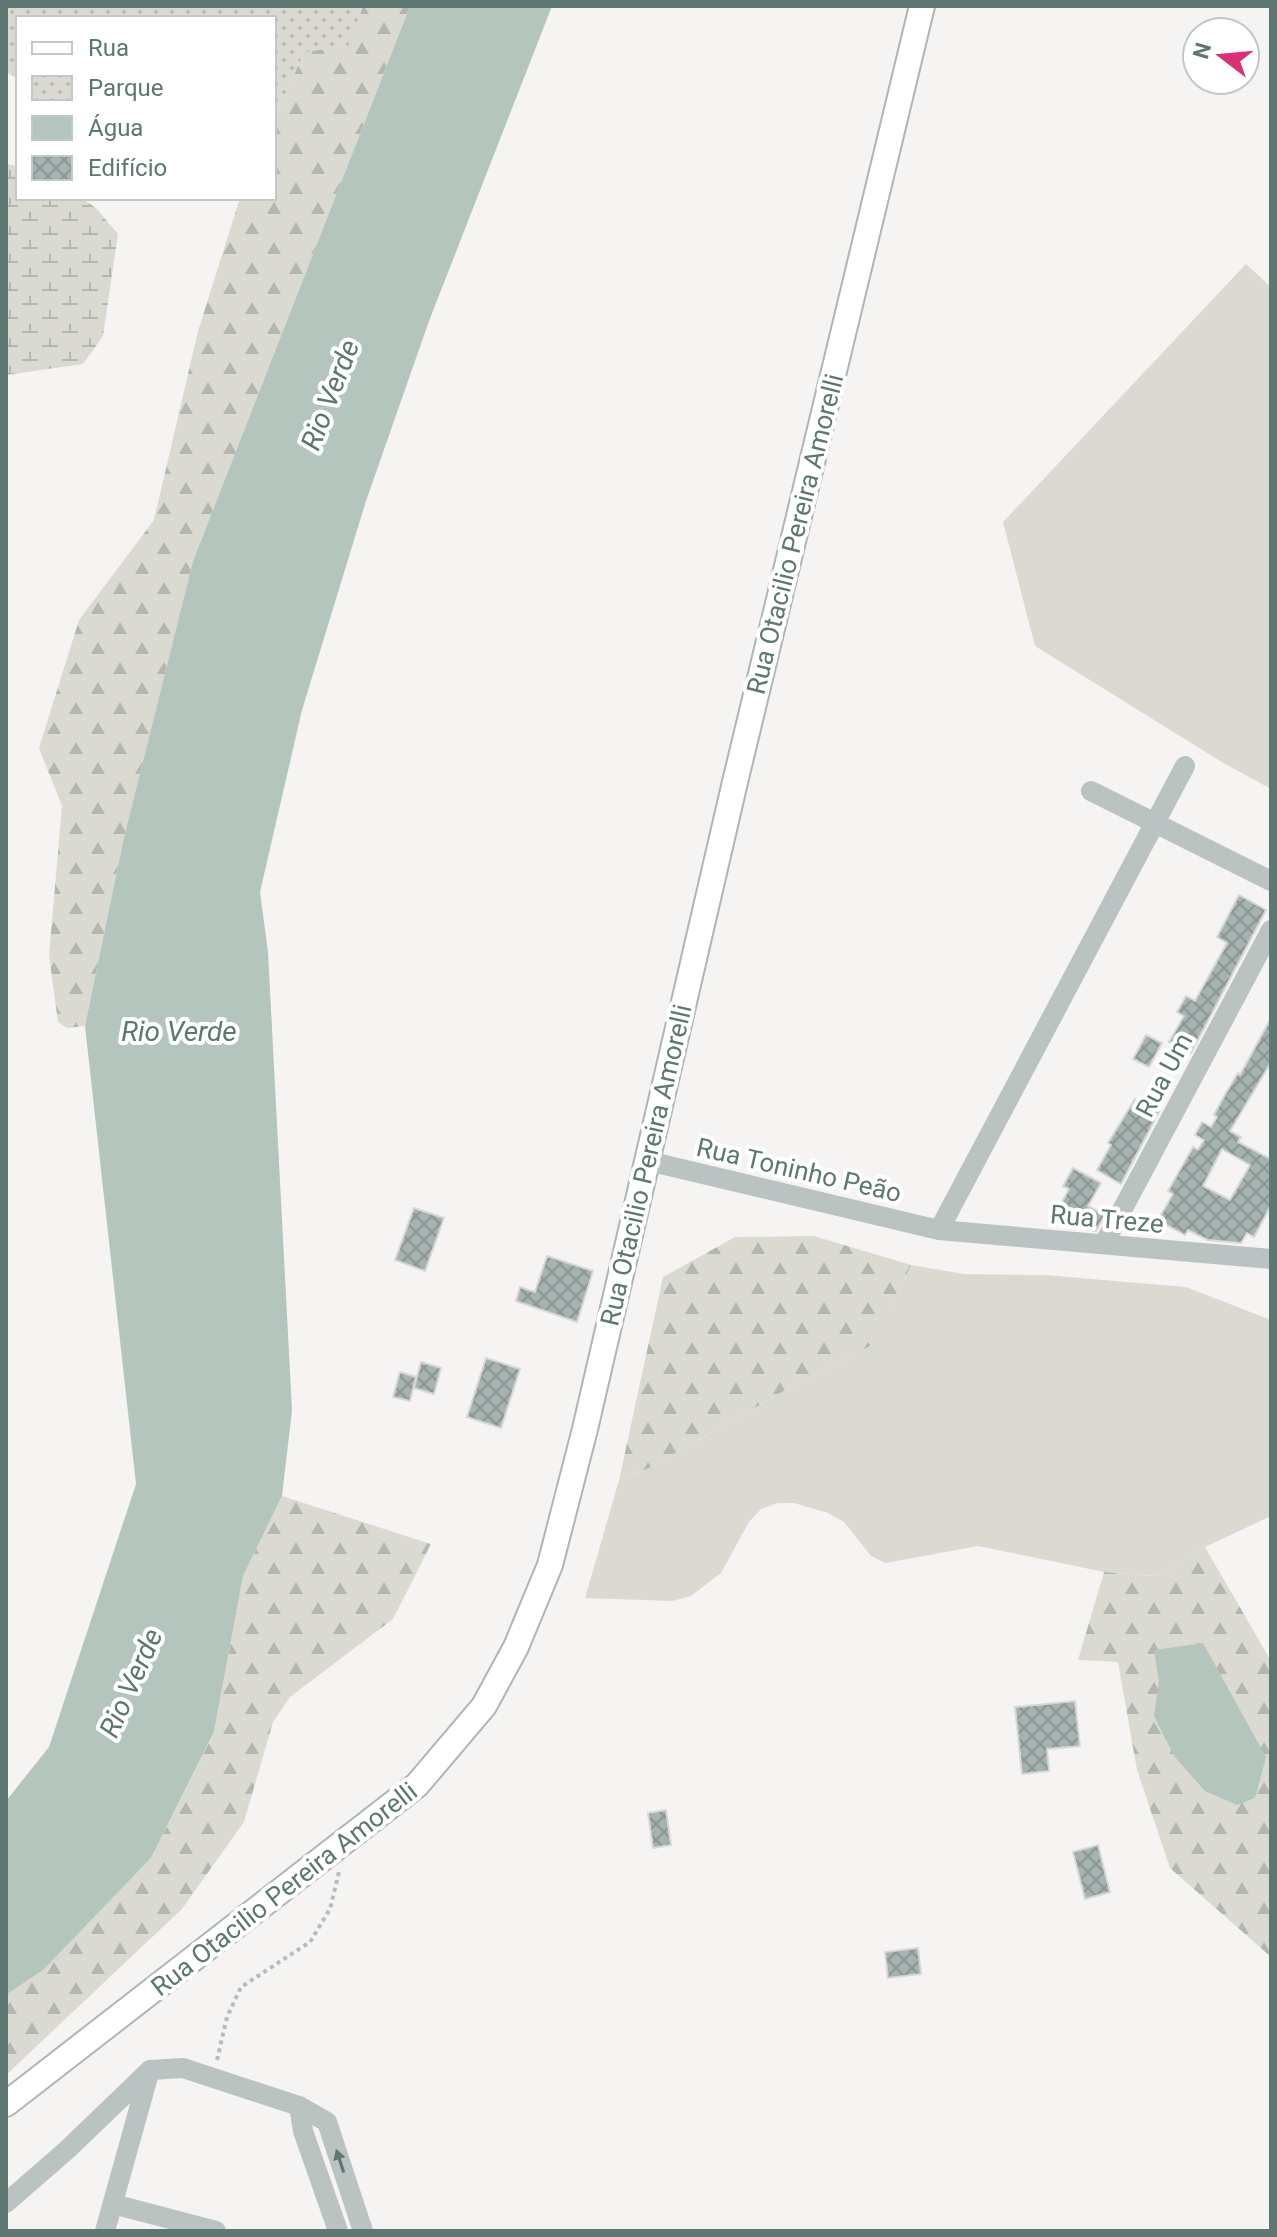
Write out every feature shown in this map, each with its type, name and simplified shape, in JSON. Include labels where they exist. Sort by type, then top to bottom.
[{"type":"main road","name":"Rua Otacilio Pereira Amorelli","points":[[6,2104],[417,1785],[484,1706],[516,1647],[550,1565],[589,1414],[738,767],[922,6]]},
{"type":"street","points":[[939,1230],[1185,766]]},
{"type":"street","points":[[1091,791],[1271,881]]},
{"type":"street","name":"Rua Um","points":[[1104,1244],[1271,930]]},
{"type":"street","name":"Rua Toninho Peão","points":[[648,1161],[939,1230]]},
{"type":"street","name":"Rua Treze","points":[[939,1230],[1269,1256]]},
{"type":"street","points":[[6,2203],[150,2070],[183,2068],[299,2106],[327,2122],[363,2231]]},
{"type":"street","points":[[105,2231],[150,2070]]},
{"type":"street","points":[[299,2106],[303,2131],[338,2231]]},
{"type":"street","points":[[113,2204],[216,2231]]},
{"type":"path","points":[[212,2077],[227,2017],[241,1987],[310,1942],[330,1909],[347,1840]]},
{"type":"green space","points":[[6,6],[363,6],[348,46],[304,52],[276,116],[276,16],[16,16],[16,77],[6,72]]},
{"type":"green space","points":[[363,6],[410,6],[193,561],[124,837],[85,1026],[67,1028],[58,1022],[49,955],[62,806],[39,748],[79,620],[154,520],[198,331],[239,200],[276,200],[276,116],[304,51],[347,46]]},
{"type":"green space","points":[[6,164],[16,166],[16,200],[84,200],[96,208],[118,234],[103,336],[83,364],[6,375]]},
{"type":"green space","points":[[1246,264],[1271,287],[1271,789],[1220,761],[1035,646],[1003,522]]},
{"type":"green space","points":[[814,1236],[911,1265],[874,1344],[798,1383],[649,1468],[619,1480],[663,1277],[735,1237]]},
{"type":"green space","points":[[911,1265],[964,1274],[1045,1275],[1186,1287],[1271,1320],[1271,1516],[1205,1547],[1157,1576],[1104,1572],[978,1546],[886,1563],[871,1556],[844,1522],[828,1513],[794,1503],[778,1503],[761,1509],[749,1522],[721,1573],[691,1596],[672,1601],[585,1598],[619,1480],[649,1468],[873,1344]]},
{"type":"green space","points":[[282,1496],[431,1544],[393,1619],[290,1697],[273,1722],[244,1822],[182,1909],[6,2075],[6,1995],[44,1968],[151,1858],[214,1733],[243,1576]]},
{"type":"green space","points":[[1205,1547],[1271,1661],[1271,1957],[1170,1868],[1137,1770],[1118,1662],[1078,1660],[1104,1572],[1157,1576]]},
{"type":"water","name":"Rio Verde","points":[[410,6],[552,6],[429,321],[366,501],[302,710],[260,892],[268,952],[292,1410],[282,1496],[243,1576],[214,1732],[151,1858],[44,1969],[6,1995],[6,1801],[49,1747],[136,1484],[85,1026],[124,837],[193,561]]},
{"type":"water","points":[[1203,1643],[1266,1757],[1255,1798],[1237,1805],[1205,1791],[1174,1756],[1154,1716],[1159,1682],[1154,1650]]},
{"type":"building","points":[[1239,895],[1266,910],[1191,1053],[1169,1042],[1184,1016],[1177,1012],[1186,996],[1195,1001],[1227,943],[1217,937]]},
{"type":"building","points":[[1271,1018],[1271,1062],[1230,1131],[1241,1137],[1238,1142],[1271,1159],[1271,1205],[1254,1237],[1247,1233],[1241,1243],[1208,1240],[1188,1230],[1185,1235],[1158,1220],[1173,1194],[1168,1191],[1193,1147],[1198,1150],[1204,1140],[1195,1135],[1202,1122],[1211,1127],[1223,1098],[1238,1073],[1240,1075]],"holes":[[[1222,1149],[1250,1165],[1230,1200],[1203,1186]]]},
{"type":"building","points":[[1146,1035],[1162,1043],[1149,1067],[1133,1059]]},
{"type":"building","points":[[1135,1099],[1159,1112],[1121,1184],[1097,1170],[1111,1145],[1108,1143]]},
{"type":"building","points":[[1073,1168],[1101,1183],[1088,1206],[1105,1215],[1096,1231],[1056,1213],[1069,1189],[1063,1186]]},
{"type":"building","points":[[414,1208],[444,1218],[425,1271],[395,1260]]},
{"type":"building","points":[[547,1256],[593,1271],[577,1322],[516,1301],[520,1287],[535,1292]]},
{"type":"building","points":[[486,1358],[520,1369],[501,1428],[467,1417]]},
{"type":"building","points":[[421,1362],[441,1368],[434,1394],[414,1388]]},
{"type":"building","points":[[400,1372],[416,1377],[410,1401],[393,1397]]},
{"type":"building","points":[[1075,1701],[1080,1746],[1047,1749],[1049,1771],[1022,1774],[1015,1707]]},
{"type":"building","points":[[666,1810],[671,1845],[653,1848],[648,1813]]},
{"type":"building","points":[[1098,1845],[1110,1892],[1085,1899],[1073,1852]]},
{"type":"building","points":[[918,1948],[921,1974],[888,1978],[885,1952]]}]
